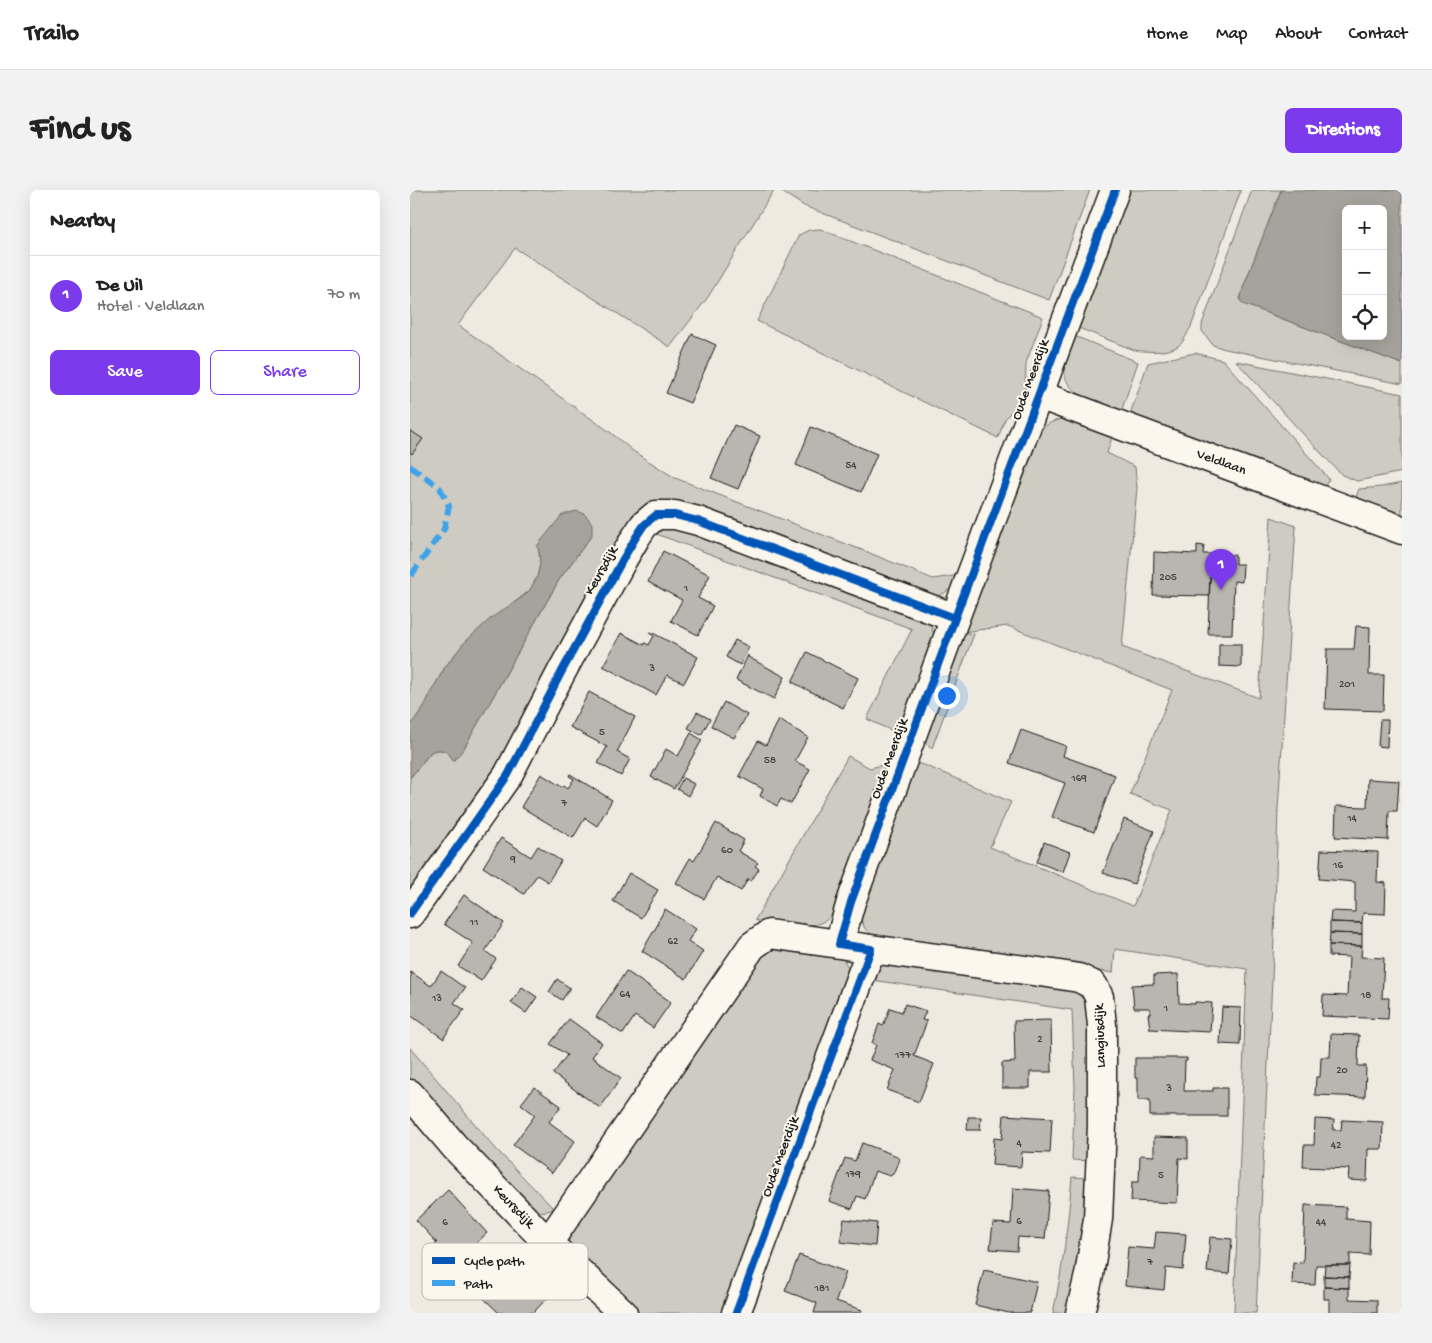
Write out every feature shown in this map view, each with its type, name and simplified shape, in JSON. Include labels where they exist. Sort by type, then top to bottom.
[{"type":"street","name":"Oude Meerdijk","points":[[839,944],[851,902],[1115,190]]},
{"type":"street","name":"Veldlaan","points":[[1039,394],[1402,530]]},
{"type":"street","name":"Keursdijk","points":[[410,914],[508,775],[623,559],[644,525],[656,515],[675,515],[698,521],[955,618]]},
{"type":"street","points":[[548,1243],[752,946],[769,934],[871,949]]},
{"type":"street","name":"Oude Meerdijk","points":[[736,1313],[871,949]]},
{"type":"street","name":"Langiusdijk","points":[[871,949],[1079,978],[1093,985],[1100,998],[1102,1025],[1102,1125],[1098,1218],[1089,1275],[1080,1313]]},
{"type":"street","name":"Keursdijk","points":[[410,1094],[455,1147],[548,1243]]},
{"type":"street","name":"Keursdijk","points":[[588,1280],[623,1313]]},
{"type":"shaded area","points":[[410,190],[774,190],[708,297],[670,347],[515,248],[458,325],[610,432],[633,451],[675,478],[933,579],[960,575],[949,590],[932,597],[666,503],[518,730],[491,775],[410,892],[410,778],[431,752],[442,750],[451,756],[463,750],[559,580],[592,535],[537,546],[540,564],[537,577],[530,590],[464,643],[445,667],[425,705],[410,726]]},
{"type":"shaded area","points":[[779,190],[1090,190],[1049,300],[804,206]]},
{"type":"shaded area","points":[[1128,190],[1241,190],[1191,327],[1179,345],[1167,350],[1134,350],[1076,327]]},
{"type":"shaded area","points":[[1252,190],[1281,190],[1243,288],[1240,300],[1243,304],[1402,364],[1402,384],[1225,349],[1213,345],[1202,331],[1202,324]]},
{"type":"shaded area","points":[[1281,190],[1402,190],[1402,364],[1243,304],[1240,300]]},
{"type":"shaded area","points":[[820,229],[1043,317],[1026,363],[1025,395],[1005,419],[998,438],[757,321],[799,235],[809,230]]},
{"type":"shaded area","points":[[1072,335],[1138,362],[1121,412],[1093,402],[1075,391],[1069,384],[1065,376],[1064,366]]},
{"type":"shaded area","points":[[1195,353],[1223,360],[1329,479],[1325,486],[1130,414],[1148,363]]},
{"type":"shaded area","points":[[1236,361],[1402,394],[1402,472],[1357,481],[1342,475]]},
{"type":"shaded area","points":[[1063,419],[1071,419],[1113,434],[1107,453],[1135,467],[1137,488],[1122,647],[1259,698],[1271,517],[1296,526],[1278,809],[1274,938],[1256,1313],[1234,1313],[1247,969],[1115,949],[1113,973],[875,937],[866,930],[861,917],[860,912],[913,763],[924,765],[1011,802],[990,847],[1133,906],[1172,810],[1130,794],[1172,690],[1008,626],[962,632],[1037,435],[1048,424]]},
{"type":"shaded area","points":[[1402,483],[1402,515],[1356,497],[1359,489]]},
{"type":"shaded area","points":[[576,511],[583,513],[589,519],[592,524],[592,535],[559,580],[463,750],[453,761],[444,751],[431,752],[410,778],[410,726],[425,705],[445,667],[464,643],[491,618],[530,590],[537,577],[540,564],[537,546],[562,515]]},
{"type":"shaded area","points":[[668,524],[927,619],[934,636],[904,725],[892,731],[867,719],[912,629],[651,532]]},
{"type":"shaded area","points":[[962,632],[974,634],[932,748],[925,743],[923,737]]},
{"type":"shaded area","points":[[848,756],[870,768],[882,765],[888,768],[835,910],[827,920],[814,925],[788,925],[755,920]]},
{"type":"shaded area","points":[[770,946],[842,957],[850,973],[727,1313],[634,1313],[588,1266],[588,1243],[569,1243],[569,1232],[761,952]]},
{"type":"shaded area","points":[[885,963],[1059,984],[1079,995],[1088,1006],[1091,1161],[1072,1160],[1075,1088],[1072,1010],[872,980],[878,969]]},
{"type":"shaded area","points":[[410,1048],[496,1149],[554,1209],[532,1213],[410,1082]]},
{"type":"shaded area","points":[[1072,1177],[1090,1178],[1070,1313],[1053,1313],[1065,1245]]},
{"type":"building","points":[[692,334],[716,345],[690,403],[666,393]]},
{"type":"building","points":[[734,425],[760,436],[738,489],[711,478]]},
{"type":"building","points":[[811,427],[877,454],[861,492],[796,465]]},
{"type":"building","points":[[411,431],[423,439],[412,454],[410,452]]},
{"type":"building","points":[[1197,545],[1204,546],[1203,554],[1211,554],[1209,596],[1153,595],[1154,552],[1197,554]]},
{"type":"building","points":[[663,551],[710,575],[698,598],[713,606],[698,635],[671,621],[682,600],[648,582]]},
{"type":"building","points":[[1211,554],[1235,555],[1235,564],[1243,564],[1242,582],[1234,581],[1232,634],[1208,634]]},
{"type":"building","points":[[1356,626],[1370,627],[1369,675],[1384,675],[1383,711],[1325,709],[1327,649],[1354,649]]},
{"type":"building","points":[[651,632],[698,657],[684,683],[667,675],[656,695],[603,666],[621,633],[644,645],[645,643],[649,645],[654,636],[649,633]]},
{"type":"building","points":[[735,640],[749,647],[740,665],[726,657]]},
{"type":"building","points":[[1219,644],[1241,644],[1241,667],[1219,666]]},
{"type":"building","points":[[807,652],[858,678],[843,708],[792,682]]},
{"type":"building","points":[[748,655],[748,657],[785,677],[774,699],[736,680]]},
{"type":"building","points":[[589,692],[635,717],[617,752],[630,759],[621,776],[598,763],[607,747],[570,727]]},
{"type":"building","points":[[724,702],[747,715],[734,738],[711,726]]},
{"type":"building","points":[[697,712],[710,719],[701,735],[688,728]]},
{"type":"building","points":[[779,720],[808,737],[795,761],[810,769],[791,804],[781,799],[777,806],[760,796],[763,789],[739,776],[758,741],[766,745]]},
{"type":"building","points":[[1380,720],[1388,720],[1387,747],[1378,746]]},
{"type":"building","points":[[1021,730],[1066,746],[1063,756],[1115,775],[1094,832],[1052,817],[1065,783],[1009,763]]},
{"type":"building","points":[[691,733],[702,740],[674,789],[651,777],[666,749],[678,756]]},
{"type":"building","points":[[541,774],[562,787],[564,785],[568,788],[574,779],[569,776],[570,774],[612,800],[597,826],[585,818],[573,838],[521,807]]},
{"type":"building","points":[[683,778],[694,784],[688,796],[677,789]]},
{"type":"building","points":[[1368,779],[1399,781],[1397,811],[1389,811],[1388,840],[1335,837],[1336,806],[1367,807]]},
{"type":"building","points":[[1124,819],[1154,831],[1134,884],[1103,873]]},
{"type":"building","points":[[716,823],[744,840],[738,851],[758,863],[755,866],[759,869],[751,881],[748,879],[741,891],[717,877],[704,899],[676,883],[690,858],[694,861]]},
{"type":"building","points":[[501,838],[531,857],[538,846],[561,861],[548,882],[537,875],[524,894],[483,867]]},
{"type":"building","points":[[1044,842],[1070,852],[1063,872],[1037,862]]},
{"type":"building","points":[[1321,850],[1378,852],[1377,882],[1386,883],[1385,914],[1363,913],[1362,923],[1330,922],[1331,911],[1355,912],[1355,882],[1319,879]]},
{"type":"building","points":[[629,873],[658,890],[641,918],[613,901]]},
{"type":"building","points":[[464,895],[504,923],[485,951],[496,959],[481,981],[458,966],[473,943],[444,924]]},
{"type":"building","points":[[665,909],[696,929],[688,941],[703,951],[686,979],[642,951]]},
{"type":"building","points":[[1330,922],[1362,923],[1362,934],[1330,933]]},
{"type":"building","points":[[1330,933],[1362,934],[1362,946],[1329,945]]},
{"type":"building","points":[[1329,945],[1362,946],[1361,957],[1384,958],[1382,998],[1389,998],[1388,1019],[1322,1016],[1323,995],[1347,996],[1349,957],[1329,956]]},
{"type":"building","points":[[441,971],[465,988],[454,1003],[465,1010],[444,1039],[410,1015],[410,978],[412,974],[410,973],[411,972],[431,986]]},
{"type":"building","points":[[626,971],[671,1002],[653,1028],[635,1016],[623,1034],[596,1017]]},
{"type":"building","points":[[1178,974],[1179,1003],[1212,1003],[1210,1032],[1150,1029],[1148,1014],[1150,1014],[1150,1008],[1134,1008],[1132,985],[1154,984],[1154,975]]},
{"type":"building","points":[[557,979],[570,988],[562,1000],[549,992]]},
{"type":"building","points":[[522,987],[537,997],[526,1013],[511,1003]]},
{"type":"building","points":[[905,1004],[926,1011],[922,1020],[927,1021],[914,1056],[934,1064],[919,1102],[887,1090],[895,1070],[870,1060],[876,1045],[872,1043],[879,1024],[883,1026],[890,1008],[902,1012]]},
{"type":"building","points":[[1222,1007],[1241,1008],[1240,1045],[1220,1044]]},
{"type":"building","points":[[569,1019],[602,1043],[592,1057],[621,1078],[600,1108],[553,1074],[567,1055],[550,1044]]},
{"type":"building","points":[[1051,1020],[1052,1072],[1030,1072],[1030,1088],[1002,1088],[1002,1063],[1015,1062],[1014,1021]]},
{"type":"building","points":[[1331,1034],[1359,1035],[1358,1066],[1366,1066],[1365,1097],[1315,1095],[1316,1077],[1320,1077],[1321,1057],[1330,1057]]},
{"type":"building","points":[[1135,1058],[1187,1058],[1187,1061],[1185,1061],[1184,1091],[1213,1091],[1213,1088],[1227,1088],[1227,1116],[1150,1116],[1150,1100],[1138,1100],[1138,1078],[1135,1078]]},
{"type":"building","points":[[534,1087],[561,1106],[549,1122],[575,1141],[552,1173],[513,1145],[535,1115],[521,1104]]},
{"type":"building","points":[[1004,1115],[1052,1118],[1050,1153],[1022,1152],[1021,1167],[992,1165],[994,1138],[1002,1139]]},
{"type":"building","points":[[968,1117],[981,1117],[980,1130],[967,1130]]},
{"type":"building","points":[[1315,1119],[1334,1120],[1333,1130],[1341,1130],[1342,1120],[1383,1122],[1382,1149],[1368,1149],[1367,1181],[1348,1180],[1349,1169],[1303,1167],[1304,1145],[1314,1145]]},
{"type":"building","points":[[1154,1137],[1188,1138],[1188,1159],[1179,1158],[1177,1203],[1131,1201],[1132,1182],[1139,1182],[1140,1155],[1154,1156]]},
{"type":"building","points":[[862,1143],[897,1156],[899,1160],[893,1174],[890,1176],[875,1171],[865,1199],[857,1196],[852,1209],[829,1201],[845,1158],[855,1161]]},
{"type":"building","points":[[1013,1188],[1049,1191],[1045,1239],[1018,1237],[1017,1251],[990,1249],[993,1223],[1011,1224]]},
{"type":"building","points":[[448,1190],[487,1233],[476,1243],[437,1243],[416,1220]]},
{"type":"building","points":[[1305,1205],[1346,1207],[1346,1219],[1370,1221],[1369,1255],[1350,1254],[1350,1265],[1316,1265],[1315,1285],[1292,1284],[1293,1262],[1303,1263]]},
{"type":"building","points":[[844,1219],[877,1223],[875,1246],[840,1242]]},
{"type":"building","points":[[1156,1232],[1186,1234],[1183,1270],[1166,1268],[1164,1290],[1125,1286],[1128,1247],[1154,1249]]},
{"type":"building","points":[[1210,1237],[1232,1239],[1229,1274],[1207,1272]]},
{"type":"building","points":[[799,1255],[846,1272],[836,1301],[862,1310],[860,1313],[814,1313],[817,1303],[785,1291]]},
{"type":"building","points":[[1325,1265],[1350,1265],[1349,1277],[1324,1276]]},
{"type":"building","points":[[984,1270],[1037,1282],[1030,1313],[1009,1313],[975,1305]]},
{"type":"building","points":[[1324,1276],[1349,1277],[1349,1288],[1324,1287]]},
{"type":"building","points":[[1324,1287],[1349,1288],[1349,1299],[1377,1300],[1377,1313],[1329,1313],[1329,1299],[1324,1299]]},
{"type":"building","points":[[485,1300],[545,1300],[533,1313],[499,1313]]},
{"type":"marked path","points":[[410,466],[440,488],[449,506],[444,529],[410,577]]},
{"type":"cycle path","points":[[736,1313],[871,949],[839,944],[851,902],[1115,190]]},
{"type":"cycle path","points":[[410,914],[508,775],[623,559],[644,525],[656,515],[675,515],[698,521],[955,618]]},
{"type":"place","name":"De Uil","points":[[1221,590]]}]
